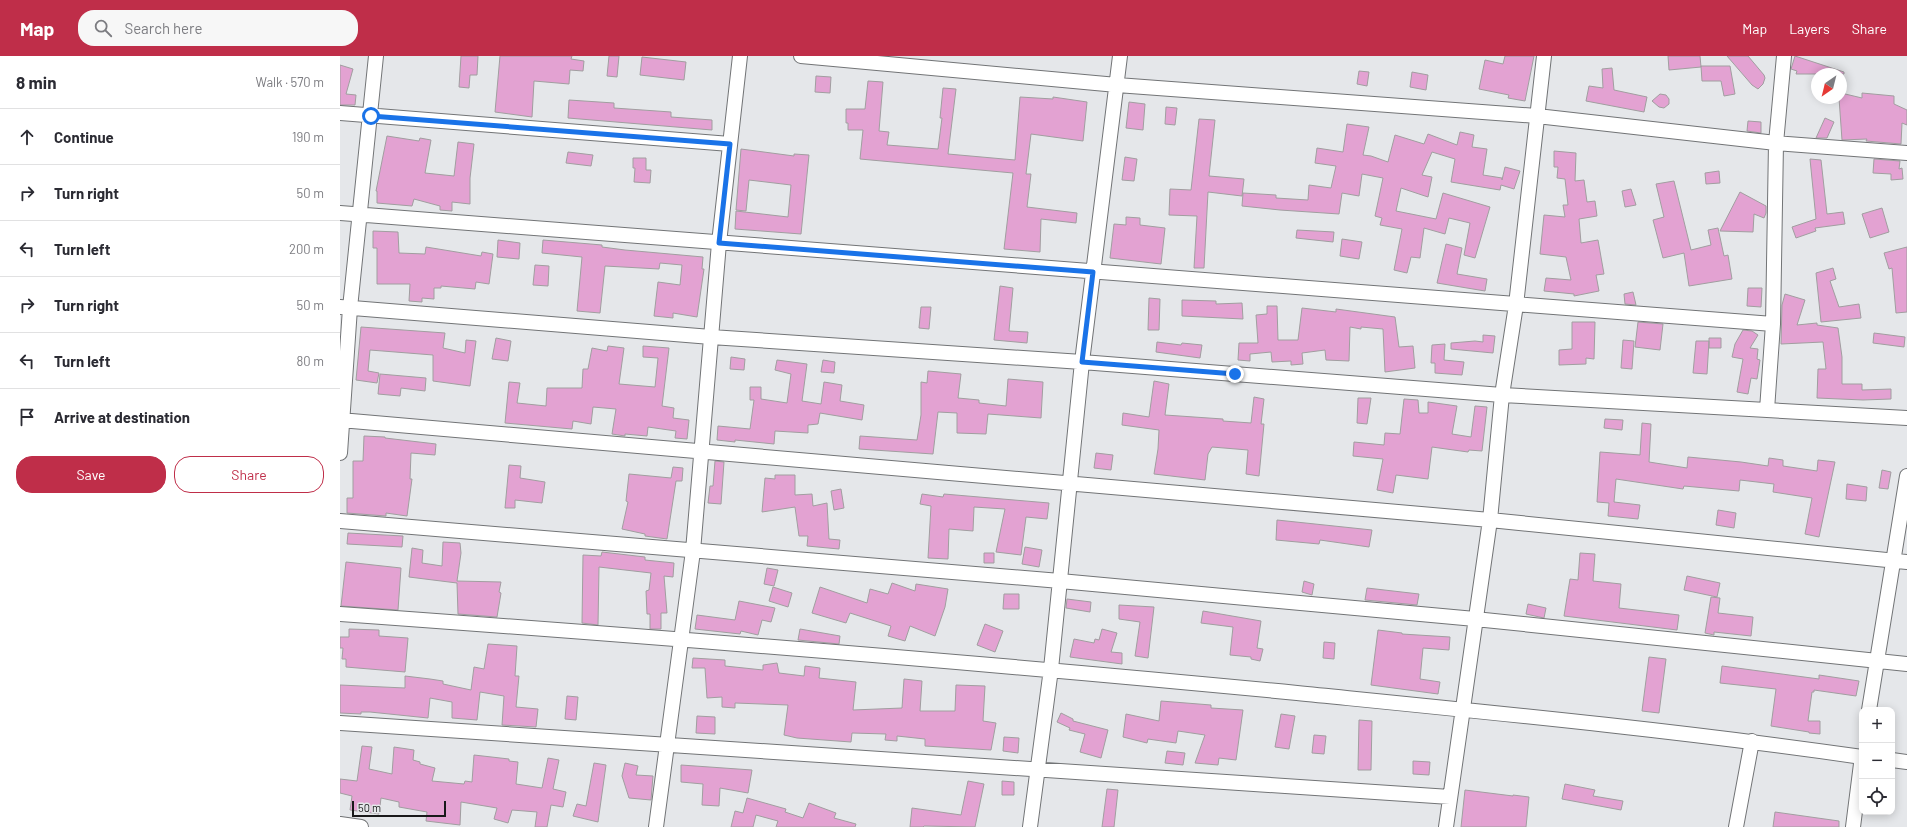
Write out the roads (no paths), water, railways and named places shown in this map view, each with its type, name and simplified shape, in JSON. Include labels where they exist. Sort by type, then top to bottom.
[{"type":"street","points":[[340,453],[345,307],[360,214],[376,56]]},
{"type":"street","points":[[656,827],[693,551],[719,243],[740,56]]},
{"type":"street","points":[[801,56],[1117,85],[1537,116],[1776,143],[1907,153]]},
{"type":"street","points":[[1030,827],[1051,669],[1071,483],[1082,362],[1120,56]]},
{"type":"street","points":[[1446,827],[1490,520],[1502,395],[1516,304],[1544,56]]},
{"type":"street","points":[[1767,410],[1773,324],[1776,143],[1784,56]]},
{"type":"street","points":[[340,113],[730,144]]},
{"type":"street","points":[[340,213],[1773,324]]},
{"type":"street","points":[[345,307],[711,337],[1082,362],[1502,395],[1907,418]]},
{"type":"street","points":[[341,420],[702,453],[1071,483],[1490,520],[1900,562]]},
{"type":"street","points":[[1869,707],[1876,660],[1900,562],[1907,476]]},
{"type":"street","points":[[340,521],[1060,581],[1475,619],[1907,664]]},
{"type":"street","points":[[340,614],[682,638],[1051,669],[1462,709],[1752,741],[1859,756]]},
{"type":"street","points":[[340,723],[1450,797]]},
{"type":"street","points":[[1736,827],[1752,741]]},
{"type":"street","points":[[1895,760],[1907,762]]},
{"type":"street","points":[[1853,827],[1859,779]]},
{"type":"street","points":[[340,824],[361,827]]}]
